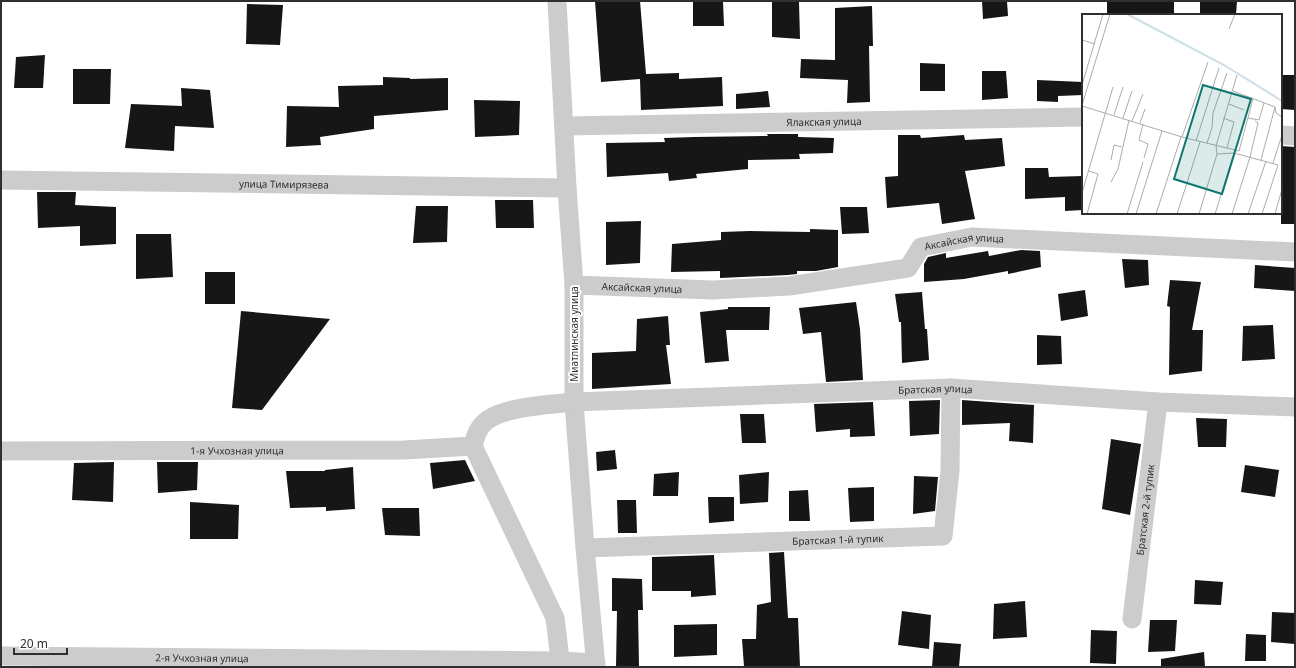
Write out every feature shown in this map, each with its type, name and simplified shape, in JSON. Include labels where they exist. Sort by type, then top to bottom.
[{"type":"street","name":"Миатлинская улица","points":[[557,1],[565,126],[567,188],[574,284],[574,402],[585,548],[596,665]]},
{"type":"street","name":"Ялакская улица","points":[[565,126],[1082,117]]},
{"type":"street","points":[[1282,135],[1295,136]]},
{"type":"street","name":"улица Тимирязева","points":[[1,180],[567,188]]},
{"type":"street","name":"Аксайская улица","points":[[574,284],[713,290],[789,286],[908,268],[921,247],[972,237],[1295,252]]},
{"type":"street","name":"Братская улица","points":[[473,446],[477,433],[482,425],[488,420],[515,409],[574,402],[951,388],[1158,402],[1295,407]]},
{"type":"street","name":"Братская 1-й тупик","points":[[585,548],[943,536],[950,471],[951,388]]},
{"type":"street","name":"Братская 2-й тупик","points":[[1132,619],[1158,402]]},
{"type":"street","points":[[473,446],[555,618],[561,664]]},
{"type":"street","name":"1-я Учхозная улица","points":[[1,451],[404,450],[473,446]]},
{"type":"street","name":"2-я Учхозная улица","points":[[1,656],[596,665]]},
{"type":"building","points":[[595,1],[640,1],[646,74],[679,73],[679,79],[722,77],[723,106],[641,110],[640,79],[601,82]]},
{"type":"building","points":[[693,1],[723,1],[724,26],[693,26]]},
{"type":"building","points":[[982,1],[1007,1],[1008,16],[983,19]]},
{"type":"building","points":[[1107,1],[1174,1],[1174,14],[1107,14]]},
{"type":"building","points":[[1200,1],[1237,1],[1236,14],[1200,14]]},
{"type":"building","points":[[772,2],[799,2],[800,39],[772,37]]},
{"type":"building","points":[[247,4],[283,5],[280,45],[246,44]]},
{"type":"building","points":[[872,6],[873,46],[869,46],[870,102],[847,103],[848,80],[800,78],[801,59],[835,60],[835,8]]},
{"type":"building","points":[[45,55],[43,88],[14,88],[16,57]]},
{"type":"building","points":[[920,63],[945,64],[945,91],[920,91]]},
{"type":"building","points":[[73,69],[111,69],[110,104],[73,104]]},
{"type":"building","points":[[982,71],[1006,71],[1008,98],[982,100]]},
{"type":"building","points":[[1282,75],[1295,75],[1295,110],[1282,109]]},
{"type":"building","points":[[383,77],[410,79],[448,78],[448,110],[374,116],[374,129],[320,137],[321,145],[286,147],[287,106],[339,107],[338,86],[383,85]]},
{"type":"building","points":[[1037,80],[1082,82],[1082,95],[1058,96],[1058,102],[1037,101]]},
{"type":"building","points":[[181,88],[210,90],[214,128],[175,126],[174,151],[125,148],[131,104],[182,106]]},
{"type":"building","points":[[768,91],[770,107],[736,109],[736,94]]},
{"type":"building","points":[[474,100],[520,101],[519,135],[475,137]]},
{"type":"building","points":[[767,134],[798,134],[798,137],[834,138],[833,153],[799,154],[800,159],[748,160],[748,169],[696,174],[697,178],[669,181],[668,173],[607,177],[606,143],[665,142],[664,138],[768,136]]},
{"type":"building","points":[[898,135],[920,135],[921,138],[964,135],[965,140],[1002,138],[1005,166],[965,171],[975,219],[942,224],[939,203],[887,208],[885,177],[898,176]]},
{"type":"building","points":[[1282,146],[1295,147],[1295,224],[1281,224]]},
{"type":"building","points":[[1025,168],[1048,168],[1049,177],[1082,176],[1082,210],[1065,211],[1065,197],[1025,199]]},
{"type":"building","points":[[37,192],[76,192],[75,205],[116,207],[116,244],[80,246],[80,226],[38,228]]},
{"type":"building","points":[[495,200],[533,200],[534,228],[496,228]]},
{"type":"building","points":[[416,206],[448,206],[447,242],[413,243]]},
{"type":"building","points":[[840,207],[867,207],[869,233],[842,234]]},
{"type":"building","points":[[641,221],[640,263],[606,265],[606,222]]},
{"type":"building","points":[[810,229],[838,230],[838,267],[816,271],[797,271],[797,274],[788,275],[720,278],[720,271],[671,272],[672,244],[721,240],[721,232],[810,232]]},
{"type":"building","points":[[136,234],[171,234],[173,277],[136,279]]},
{"type":"building","points":[[1021,250],[1040,251],[1041,267],[1008,274],[1008,271],[964,279],[924,282],[924,264],[928,257],[946,253],[946,258],[988,251],[989,256]]},
{"type":"building","points":[[1122,259],[1148,260],[1149,285],[1125,288]]},
{"type":"building","points":[[1255,265],[1295,268],[1295,291],[1254,288]]},
{"type":"building","points":[[205,272],[235,272],[235,304],[205,304]]},
{"type":"building","points":[[1170,280],[1201,282],[1192,330],[1203,330],[1202,371],[1169,375],[1170,307],[1167,306]]},
{"type":"building","points":[[1085,290],[1088,316],[1061,321],[1058,294]]},
{"type":"building","points":[[922,292],[929,360],[902,363],[901,322],[899,322],[895,294]]},
{"type":"building","points":[[856,302],[860,329],[863,380],[826,382],[821,332],[803,334],[799,308]]},
{"type":"building","points":[[728,307],[770,307],[769,330],[726,330],[729,361],[705,363],[700,312],[728,309]]},
{"type":"building","points":[[241,311],[330,319],[262,410],[232,408]]},
{"type":"building","points":[[668,316],[670,345],[666,345],[671,384],[592,389],[592,353],[636,351],[637,319]]},
{"type":"building","points":[[1273,325],[1275,359],[1242,361],[1243,326]]},
{"type":"building","points":[[1037,335],[1061,336],[1062,364],[1037,365]]},
{"type":"building","points":[[940,400],[939,434],[910,436],[909,401]]},
{"type":"building","points":[[962,400],[1034,405],[1033,443],[1009,441],[1010,423],[962,425]]},
{"type":"building","points":[[873,402],[875,436],[850,437],[850,429],[816,432],[814,404]]},
{"type":"building","points":[[740,414],[764,414],[766,443],[742,443]]},
{"type":"building","points":[[1196,418],[1227,419],[1226,447],[1198,447]]},
{"type":"building","points":[[1111,439],[1141,444],[1130,515],[1102,509]]},
{"type":"building","points":[[615,450],[617,469],[597,471],[596,452]]},
{"type":"building","points":[[465,460],[475,481],[433,489],[430,463]]},
{"type":"building","points":[[114,462],[113,502],[72,500],[74,463]]},
{"type":"building","points":[[157,462],[198,462],[197,490],[158,493]]},
{"type":"building","points":[[1245,465],[1279,470],[1275,497],[1241,492]]},
{"type":"building","points":[[353,467],[355,509],[326,511],[326,507],[290,508],[286,471],[325,471]]},
{"type":"building","points":[[679,472],[678,496],[653,496],[654,474]]},
{"type":"building","points":[[769,472],[768,502],[740,504],[739,475]]},
{"type":"building","points":[[914,476],[938,477],[935,511],[913,514]]},
{"type":"building","points":[[874,487],[874,521],[850,522],[848,488]]},
{"type":"building","points":[[808,490],[810,521],[789,521],[789,491]]},
{"type":"building","points":[[708,497],[734,497],[734,521],[709,523]]},
{"type":"building","points":[[617,500],[636,500],[637,533],[618,533]]},
{"type":"building","points":[[190,502],[239,505],[238,539],[190,539]]},
{"type":"building","points":[[382,508],[419,508],[420,536],[385,535]]},
{"type":"building","points":[[784,552],[788,618],[798,618],[800,667],[744,667],[742,639],[756,639],[757,605],[771,602],[769,553]]},
{"type":"building","points":[[714,555],[716,595],[691,597],[691,591],[652,591],[652,557]]},
{"type":"building","points":[[612,578],[642,579],[643,610],[638,610],[639,666],[616,667],[617,611],[612,611]]},
{"type":"building","points":[[1195,580],[1223,582],[1221,605],[1194,604]]},
{"type":"building","points":[[1025,601],[1027,637],[993,639],[994,604]]},
{"type":"building","points":[[902,611],[931,615],[929,649],[898,645]]},
{"type":"building","points":[[1272,612],[1295,613],[1295,644],[1271,642]]},
{"type":"building","points":[[1150,620],[1177,620],[1175,651],[1148,652]]},
{"type":"building","points":[[717,624],[717,655],[674,657],[674,625]]},
{"type":"building","points":[[1091,630],[1117,631],[1116,664],[1090,663]]},
{"type":"building","points":[[1246,634],[1266,635],[1266,661],[1245,661]]},
{"type":"building","points":[[934,642],[961,644],[959,667],[932,667]]},
{"type":"building","points":[[1204,652],[1205,667],[1161,667],[1161,659]]}]
